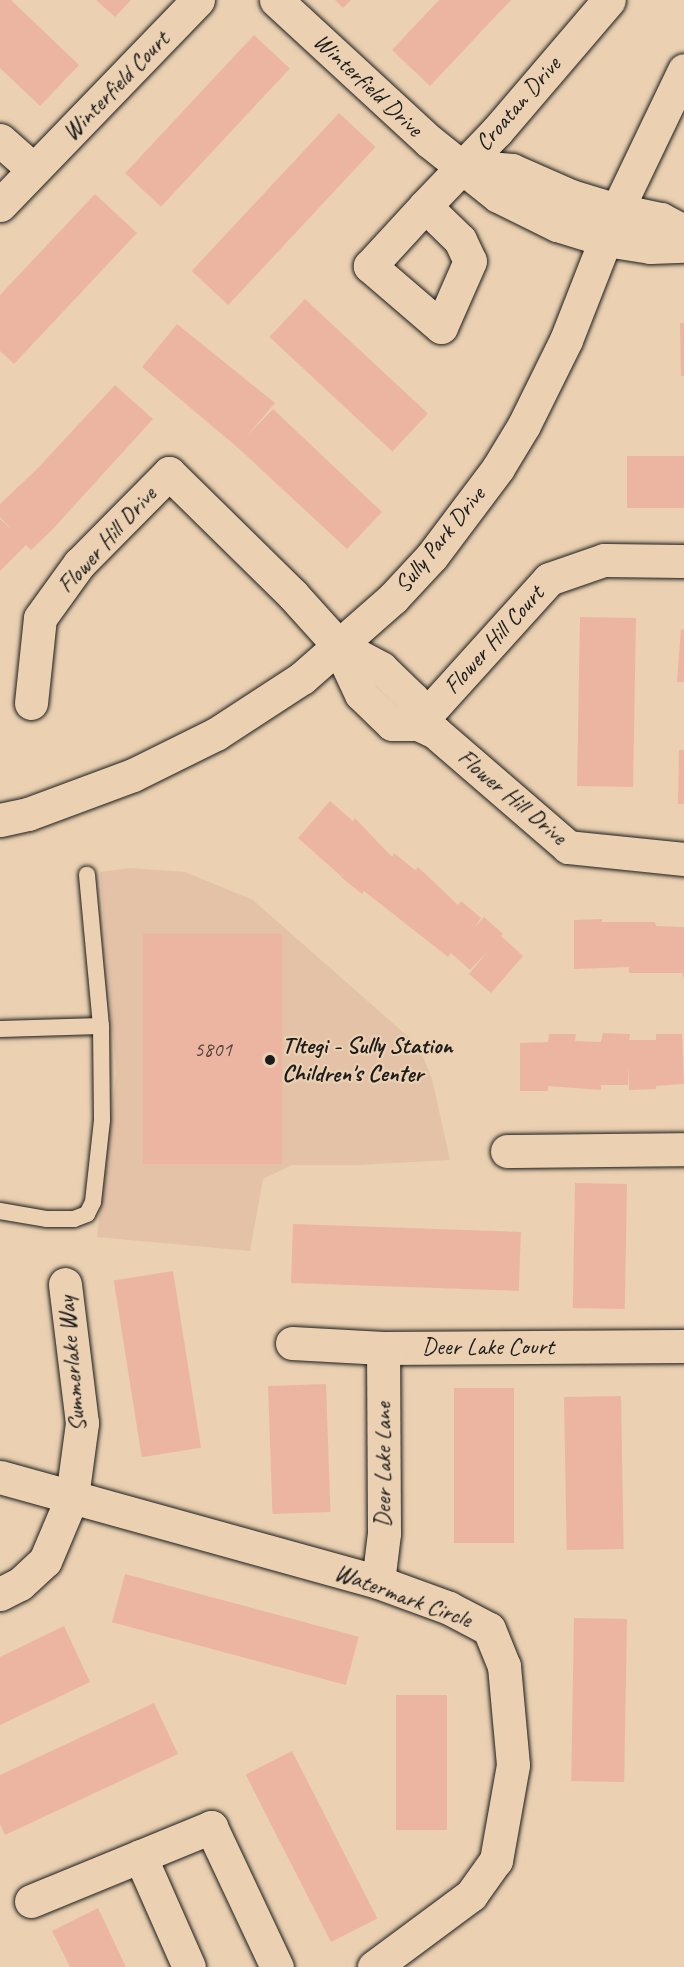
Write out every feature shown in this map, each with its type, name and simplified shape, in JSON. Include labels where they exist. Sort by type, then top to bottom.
[{"type":"street","name":"Winterfield Court","points":[[0,205],[198,0]]},
{"type":"street","name":"Winterfield Drive","points":[[276,0],[429,141],[464,166],[498,196],[557,225],[606,240],[650,247],[684,246]]},
{"type":"street","name":"Croatan Drive","points":[[425,206],[464,166],[609,0]]},
{"type":"street","name":"Sully Park Drive","points":[[0,820],[28,814],[133,776],[216,734],[302,678],[393,598],[432,556],[498,468],[524,425],[566,340],[617,210],[684,70]]},
{"type":"street","points":[[0,140],[33,169]]},
{"type":"street","points":[[464,166],[512,170],[571,196],[617,210],[661,219],[684,231]]},
{"type":"street","name":"Flower Hill Drive","points":[[31,703],[40,618],[79,564],[169,473],[293,595],[338,645],[361,694],[392,724],[418,724],[435,732],[568,848],[684,859]]},
{"type":"street","name":"Flower Hill Court","points":[[418,724],[549,579],[604,560],[684,561]]},
{"type":"street","points":[[507,1151],[684,1149]]},
{"type":"street","name":"Summerlake Way","points":[[0,1594],[20,1584],[45,1561],[72,1497],[82,1423],[65,1284]]},
{"type":"street","name":"Deer Lake Court","points":[[292,1343],[383,1348],[684,1346]]},
{"type":"street","name":"Deer Lake Lane","points":[[378,1582],[384,1533],[383,1348]]},
{"type":"street","name":"Watermark Circle","points":[[0,1477],[378,1582],[449,1608],[489,1629],[504,1666],[513,1766],[496,1860],[471,1895],[375,1967]]},
{"type":"street","points":[[31,1901],[211,1827],[276,1967]]},
{"type":"street","points":[[140,1856],[189,1967]]},
{"type":"lane","points":[[0,1211],[47,1219],[74,1219],[87,1214],[95,1191],[102,1120],[101,1026],[87,875]]},
{"type":"lane","points":[[0,1029],[101,1026]]},
{"type":"shaded area","name":"Tltegi - Sully Station Children's Center","points":[[131,868],[185,872],[253,900],[413,1041],[419,1047],[432,1079],[450,1160],[359,1165],[292,1165],[263,1179],[250,1251],[97,1237],[116,1073],[100,872]]},
{"type":"building","points":[[0,0],[11,0],[79,65],[40,106],[0,68]]},
{"type":"building","points":[[96,0],[131,0],[115,17]]},
{"type":"building","points":[[335,0],[351,0],[343,8]]},
{"type":"building","points":[[439,0],[511,0],[430,86],[392,50]]},
{"type":"building","points":[[254,35],[290,68],[161,207],[125,173]]},
{"type":"building","points":[[339,113],[376,147],[228,305],[192,271]]},
{"type":"building","points":[[95,194],[137,233],[14,364],[0,351],[0,295]]},
{"type":"building","points":[[305,299],[428,414],[392,452],[270,337]]},
{"type":"building","points":[[680,323],[684,323],[684,376],[681,376]]},
{"type":"building","points":[[177,324],[275,403],[247,436],[273,409],[382,512],[347,549],[237,447],[142,367]]},
{"type":"building","points":[[115,385],[153,419],[52,530],[31,550],[26,545],[0,571],[0,519],[12,530],[0,517],[0,504],[36,470]]},
{"type":"building","points":[[627,456],[684,456],[684,508],[627,508]]},
{"type":"building","points":[[580,617],[636,618],[633,787],[577,786]]},
{"type":"building","points":[[681,629],[684,630],[684,682],[677,682]]},
{"type":"building","points":[[679,750],[684,750],[684,804],[678,804]]},
{"type":"building","points":[[330,801],[353,821],[355,818],[392,857],[394,853],[415,870],[418,867],[458,905],[461,901],[481,918],[474,928],[484,917],[523,956],[491,993],[469,974],[489,950],[470,970],[451,953],[448,957],[364,891],[362,894],[341,877],[347,869],[341,876],[298,838]]},
{"type":"building","points":[[602,919],[602,922],[655,922],[656,926],[684,927],[684,979],[682,973],[629,973],[629,967],[574,969],[574,920]]},
{"type":"building","name":"Tltegi - Sully Station Children's Center","points":[[143,934],[282,934],[282,1164],[143,1164]]},
{"type":"building","points":[[603,1033],[630,1034],[629,1040],[656,1040],[656,1034],[682,1034],[684,1084],[656,1086],[656,1089],[629,1090],[629,1065],[628,1085],[601,1085],[601,1090],[548,1086],[548,1091],[520,1091],[520,1043],[548,1042],[549,1034],[576,1034],[575,1041],[601,1042]]},
{"type":"building","points":[[575,1183],[627,1184],[625,1309],[573,1308]]},
{"type":"building","points":[[293,1224],[521,1232],[519,1291],[291,1283]]},
{"type":"building","points":[[173,1271],[201,1448],[142,1457],[114,1280]]},
{"type":"building","points":[[326,1384],[330,1512],[273,1514],[268,1386]]},
{"type":"building","points":[[454,1388],[514,1388],[514,1543],[454,1543]]},
{"type":"building","points":[[621,1396],[624,1549],[567,1550],[564,1397]]},
{"type":"building","points":[[125,1574],[359,1637],[346,1685],[112,1622]]},
{"type":"building","points":[[574,1618],[627,1619],[624,1782],[571,1781]]},
{"type":"building","points":[[64,1626],[90,1682],[0,1725],[0,1657]]},
{"type":"building","points":[[396,1695],[447,1695],[447,1830],[396,1830]]},
{"type":"building","points":[[154,1703],[178,1754],[5,1835],[0,1824],[0,1775]]},
{"type":"building","points":[[292,1751],[377,1919],[331,1942],[246,1775]]},
{"type":"building","points":[[98,1908],[126,1967],[70,1967],[52,1931]]},
{"type":"place","name":"Tltegi - Sully Station Children's Center","points":[[270,1060]]}]
